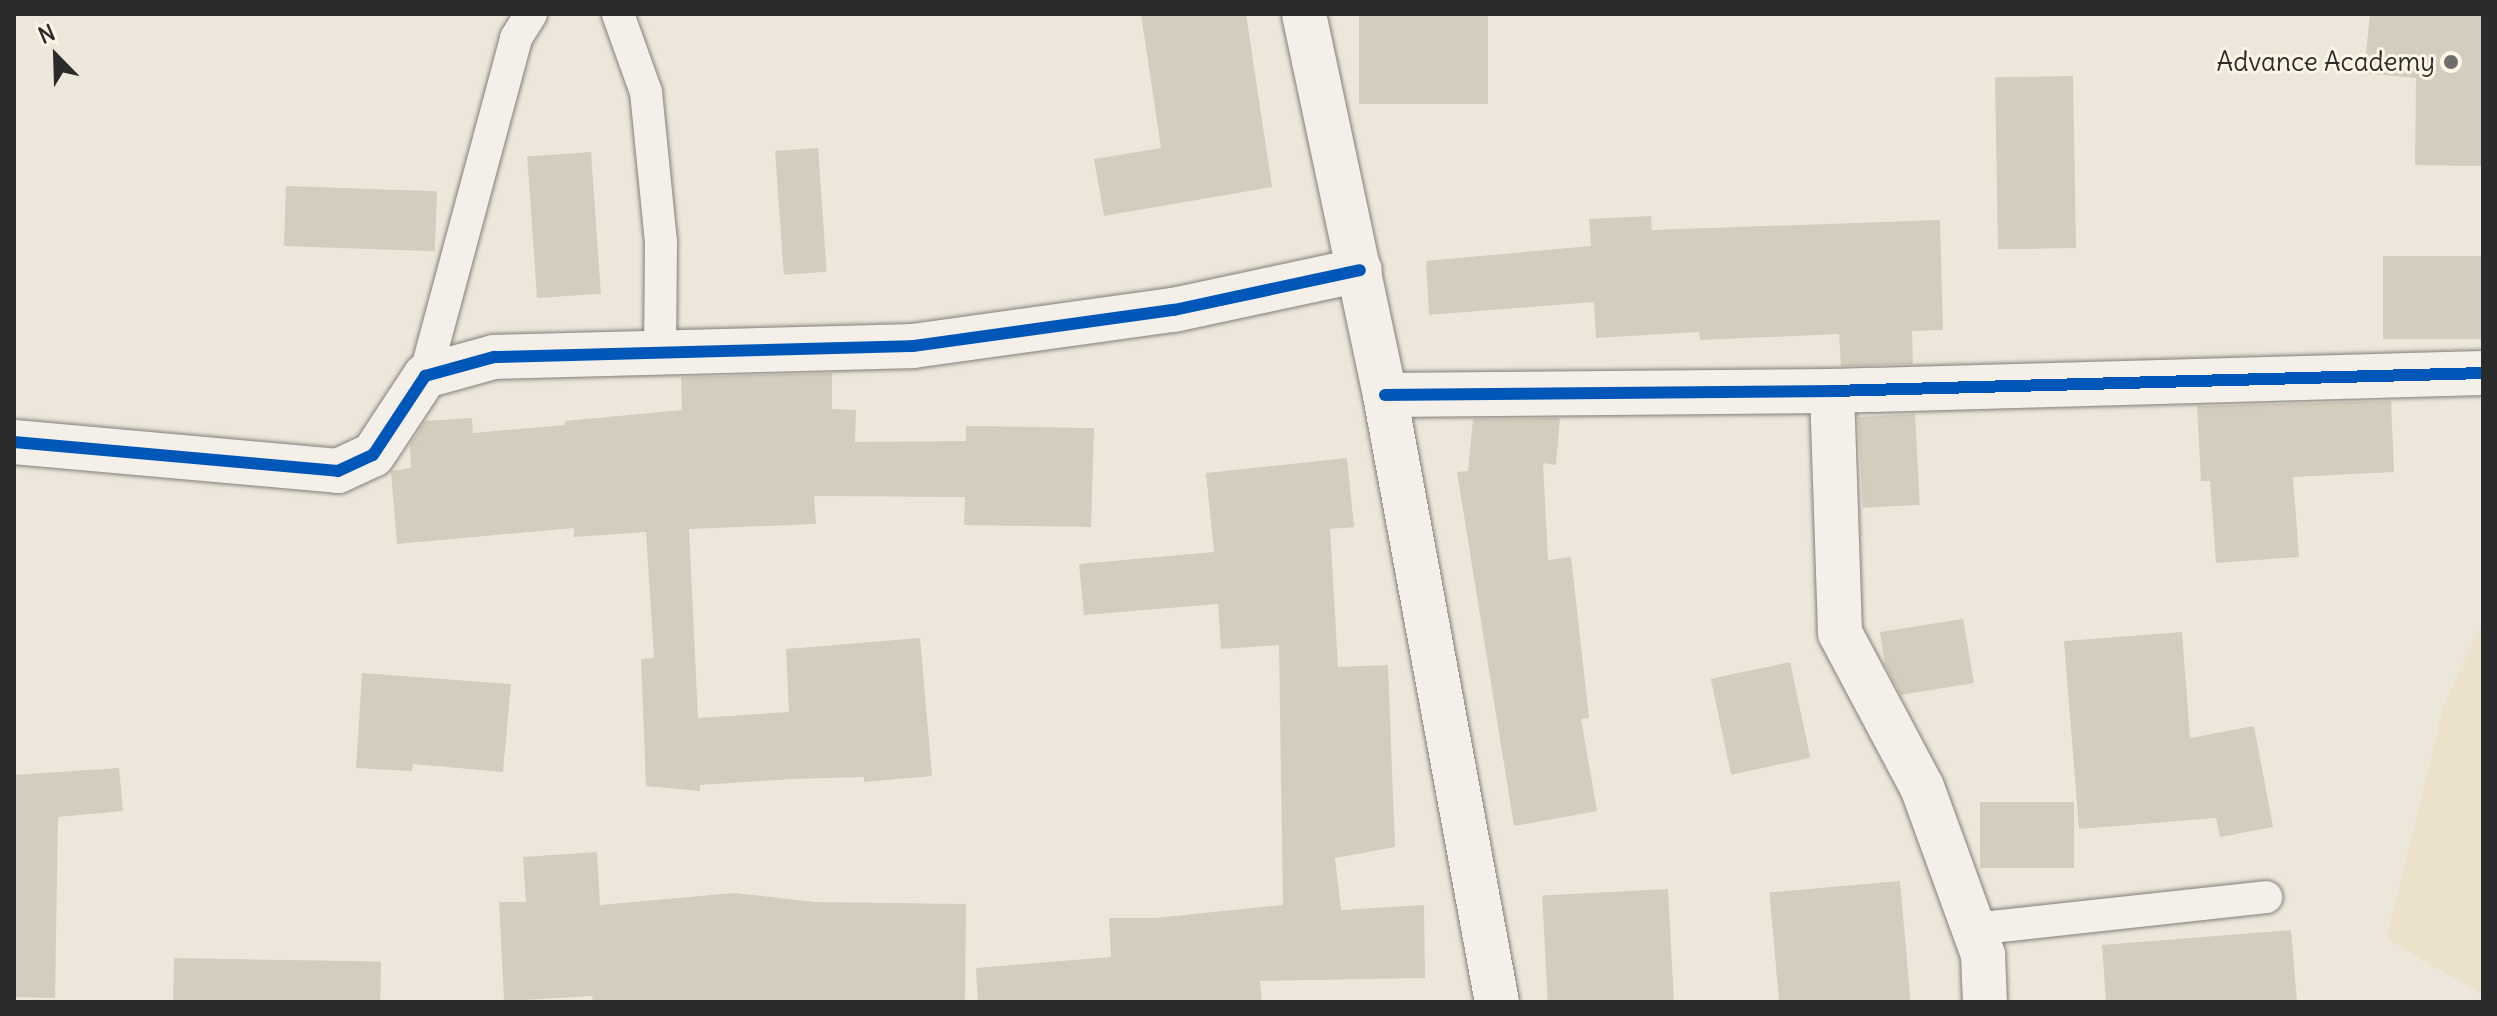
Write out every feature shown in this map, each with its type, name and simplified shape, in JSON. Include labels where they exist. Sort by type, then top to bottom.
[{"type":"street","points":[[1304,14],[1385,395],[1497,1002]]},
{"type":"street","points":[[14,442],[338,471],[373,455],[425,376],[494,357],[660,350],[913,346],[1174,310],[1360,270]]},
{"type":"street","points":[[1385,395],[1832,391],[2483,373]]},
{"type":"street","points":[[1832,391],[1840,633],[1922,787],[1983,955],[1985,1002]]},
{"type":"lane","points":[[425,376],[516,38],[531,14]]},
{"type":"lane","points":[[618,14],[646,92],[661,242],[660,350]]},
{"type":"lane","points":[[1973,929],[2266,897]]},
{"type":"shaded area","points":[[2483,622],[2483,995],[2387,939],[2444,704]]},
{"type":"building","points":[[1141,14],[1246,14],[1272,187],[1104,216],[1094,159],[1161,148]]},
{"type":"building","points":[[1359,14],[1488,14],[1488,104],[1359,104]]},
{"type":"building","points":[[2370,14],[2483,14],[2483,166],[2415,165],[2416,78],[2364,73]]},
{"type":"building","points":[[2073,76],[2076,248],[1998,249],[1995,77]]},
{"type":"building","points":[[818,148],[827,272],[784,275],[775,151]]},
{"type":"building","points":[[591,152],[601,294],[537,298],[527,156]]},
{"type":"building","points":[[286,186],[437,191],[435,251],[284,246]]},
{"type":"building","points":[[1651,216],[1652,230],[1940,220],[1943,330],[1912,331],[1913,364],[1841,366],[1839,334],[1700,340],[1699,332],[1596,338],[1594,302],[1429,315],[1426,261],[1591,246],[1589,219]]},
{"type":"building","points":[[2383,256],[2483,256],[2483,339],[2383,339]]},
{"type":"building","points":[[832,373],[832,409],[856,410],[855,442],[966,441],[966,426],[1094,428],[1091,527],[964,525],[965,497],[814,496],[816,524],[689,529],[698,718],[789,712],[786,649],[920,638],[932,776],[864,782],[864,777],[792,779],[700,785],[700,791],[646,786],[641,659],[654,658],[646,532],[574,537],[574,528],[397,544],[391,471],[411,468],[410,444],[425,421],[472,418],[473,433],[565,425],[565,421],[682,410],[681,377]]},
{"type":"building","points":[[2391,401],[2394,472],[2293,477],[2299,557],[2216,563],[2210,481],[2201,481],[2197,406]]},
{"type":"building","points":[[1915,414],[1920,505],[1863,508],[1858,417]]},
{"type":"building","points":[[1560,418],[1556,465],[1543,463],[1548,560],[1571,557],[1589,718],[1581,719],[1597,811],[1514,826],[1457,472],[1468,471],[1473,419]]},
{"type":"building","points":[[1347,458],[1354,527],[1330,529],[1338,667],[1388,665],[1395,847],[1335,858],[1341,910],[1424,905],[1425,978],[1260,981],[1262,1002],[978,1002],[976,968],[1111,957],[1109,918],[1155,918],[1283,905],[1279,645],[1221,649],[1218,604],[1084,615],[1079,564],[1214,552],[1206,473]]},
{"type":"building","points":[[1963,619],[1974,683],[1901,695],[1885,665],[1880,632]]},
{"type":"building","points":[[2182,632],[2190,738],[2254,726],[2273,827],[2220,837],[2216,818],[2079,829],[2064,641]]},
{"type":"building","points":[[1790,662],[1810,758],[1731,775],[1711,679]]},
{"type":"building","points":[[362,673],[511,684],[503,772],[413,764],[412,771],[356,768]]},
{"type":"building","points":[[119,768],[123,811],[58,817],[55,998],[14,997],[14,775]]},
{"type":"building","points":[[1980,802],[2074,802],[2074,868],[1980,868]]},
{"type":"building","points":[[597,852],[600,905],[734,893],[815,902],[966,904],[965,1002],[593,1002],[592,996],[504,1001],[499,902],[526,902],[523,857]]},
{"type":"building","points":[[1900,881],[1911,1002],[1779,1002],[1769,892]]},
{"type":"building","points":[[1668,889],[1674,1002],[1548,1002],[1542,896]]},
{"type":"building","points":[[2291,930],[2297,1002],[2106,1002],[2102,945]]},
{"type":"building","points":[[174,958],[381,962],[380,1002],[173,1002]]},
{"type":"cycle path","points":[[14,442],[338,471],[373,455],[425,376],[494,357],[913,346],[1174,310],[1360,270]]},
{"type":"cycle path","points":[[1385,395],[1832,391],[2483,373]]},
{"type":"place","name":"Advance Academy","points":[[2451,62]]}]
